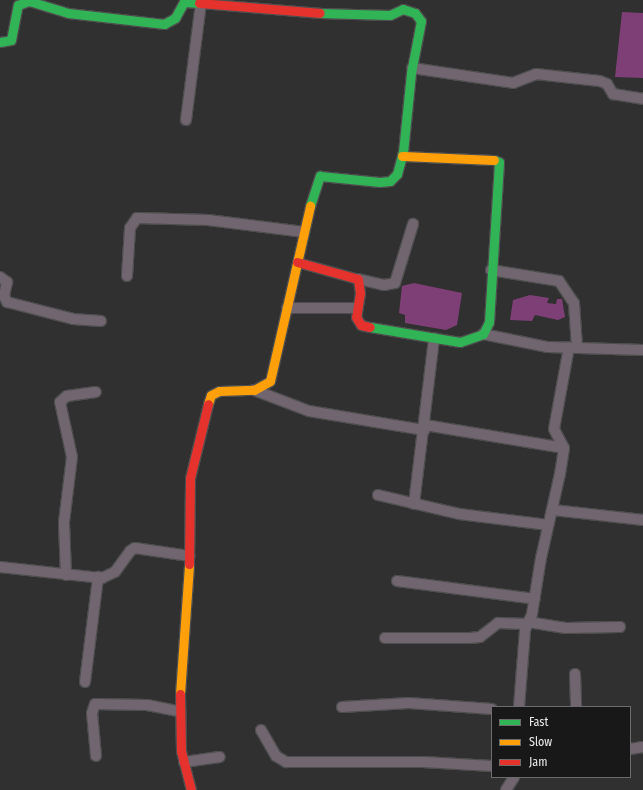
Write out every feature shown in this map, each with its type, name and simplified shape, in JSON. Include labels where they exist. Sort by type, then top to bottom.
[{"type":"street","points":[[0,42],[11,40],[16,11],[23,1],[68,13],[164,24],[175,18],[180,3],[184,2],[282,12],[372,15],[390,15],[403,4],[415,13],[421,21],[412,68],[402,156],[397,174],[390,181],[320,176],[316,181],[270,381],[254,390]]},
{"type":"street","points":[[186,120],[201,3]]},
{"type":"street","points":[[412,68],[512,83],[536,74],[600,81],[606,84],[613,94],[643,99]]},
{"type":"street","points":[[402,156],[485,158],[499,162],[491,270],[489,322],[483,334]]},
{"type":"street","points":[[127,276],[130,228],[137,218],[208,220],[304,232]]},
{"type":"street","points":[[297,262],[345,273],[358,279],[384,285],[395,283],[413,224]]},
{"type":"street","points":[[491,270],[549,277],[559,281],[574,303],[573,347],[554,429],[564,448],[535,599],[528,623],[519,706]]},
{"type":"street","points":[[0,277],[7,282],[4,296],[7,302],[73,319],[101,321]]},
{"type":"street","points":[[358,279],[356,317],[361,325],[466,342],[483,334],[547,347],[643,350]]},
{"type":"street","points":[[287,308],[357,308]]},
{"type":"street","points":[[414,504],[425,428],[434,338]]},
{"type":"street","points":[[191,790],[184,762],[179,711],[179,673],[189,556],[190,478],[211,395],[219,391],[254,390],[310,410],[564,448]]},
{"type":"street","points":[[66,575],[64,522],[72,457],[60,402],[67,396],[96,392]]},
{"type":"street","points":[[378,495],[414,504],[485,518],[548,525]]},
{"type":"street","points":[[553,510],[643,520]]},
{"type":"street","points":[[0,567],[66,575],[98,577],[115,572],[130,551],[136,548],[189,556]]},
{"type":"street","points":[[85,682],[98,577]]},
{"type":"street","points":[[397,581],[535,599]]},
{"type":"street","points":[[385,638],[480,637],[498,623],[528,623],[572,628],[620,627]]},
{"type":"street","points":[[575,674],[576,706]]},
{"type":"street","points":[[342,707],[409,703],[491,709]]},
{"type":"street","points":[[96,756],[92,713],[95,704],[147,705],[179,711]]},
{"type":"street","points":[[261,730],[276,756],[286,762],[423,762],[491,766]]},
{"type":"street","points":[[631,749],[643,747]]},
{"type":"street","points":[[184,762],[220,757]]},
{"type":"street","points":[[506,790],[513,778]]},
{"type":"shaded area","points":[[622,12],[643,13],[643,78],[615,77]]},
{"type":"shaded area","points":[[414,283],[462,293],[457,325],[446,330],[405,323],[405,315],[399,313],[402,286]]},
{"type":"shaded area","points":[[530,295],[549,298],[547,303],[556,304],[557,299],[562,299],[565,317],[558,320],[535,315],[532,321],[510,320],[513,300]]},
{"type":"traffic: fast","points":[[0,42],[11,40],[18,5],[29,1],[68,13],[164,24],[175,18],[184,2],[199,3]]},
{"type":"traffic: fast","points":[[310,206],[320,176],[380,182],[390,181],[397,174],[403,152],[411,73],[421,21],[415,13],[403,9],[390,15],[320,13]]},
{"type":"traffic: fast","points":[[370,327],[460,342],[483,334],[489,322],[499,162],[494,160]]},
{"type":"traffic: slow","points":[[402,156],[494,160]]},
{"type":"traffic: slow","points":[[208,404],[211,395],[219,391],[254,390],[270,381],[310,206]]},
{"type":"traffic: slow","points":[[180,694],[189,564]]},
{"type":"traffic: jam","points":[[199,3],[320,13]]},
{"type":"traffic: jam","points":[[297,262],[358,279],[360,293],[356,317],[361,325],[370,327]]},
{"type":"traffic: jam","points":[[189,564],[190,478],[208,404]]},
{"type":"traffic: jam","points":[[180,694],[181,751],[191,790]]}]
